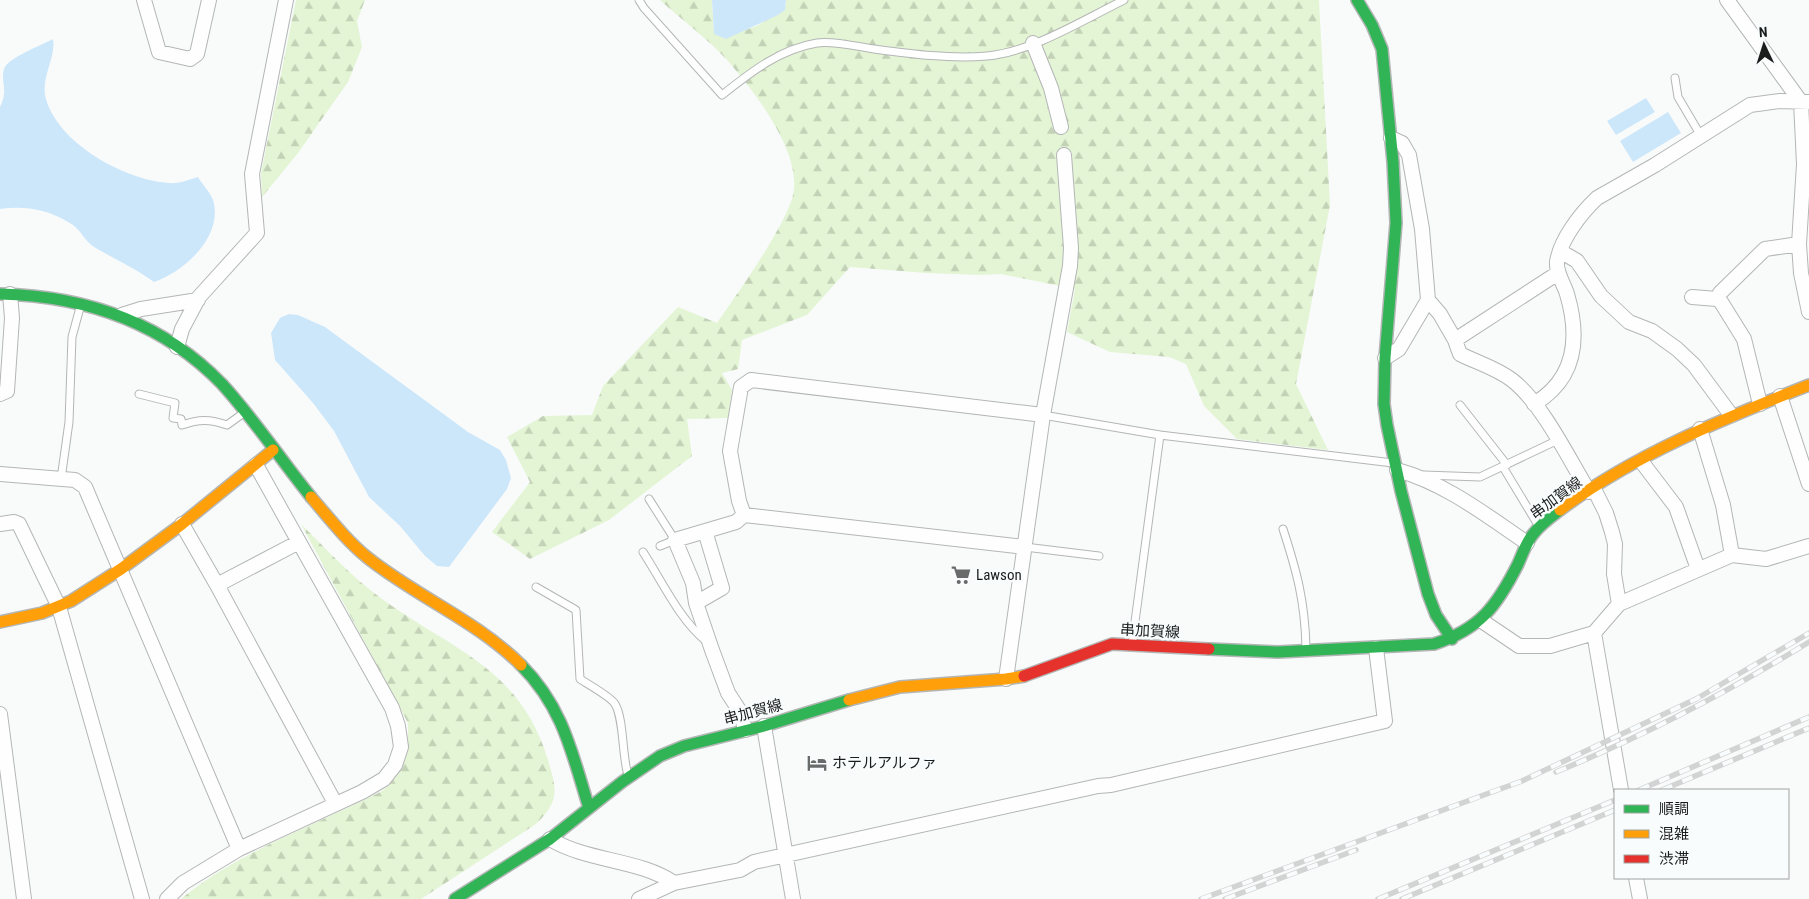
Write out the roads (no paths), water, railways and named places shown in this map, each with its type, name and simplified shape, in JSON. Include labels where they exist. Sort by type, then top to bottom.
[{"type":"street","points":[[144,0],[160,52],[190,59],[197,54],[209,0]]},
{"type":"street","points":[[177,347],[182,329],[198,300],[257,233],[252,174],[286,0]]},
{"type":"street","points":[[1357,0],[1372,25],[1382,49],[1391,138],[1396,223],[1385,358],[1384,404],[1396,467],[1428,594],[1436,615],[1452,639]]},
{"type":"street","points":[[1727,0],[1805,102],[1804,164],[1799,244],[1801,273],[1809,312]]},
{"type":"street","points":[[1033,43],[1051,88],[1061,126]]},
{"type":"street","points":[[1534,404],[1544,398],[1571,364],[1575,342],[1570,306],[1563,280],[1558,273],[1557,262],[1560,251],[1570,232],[1597,198],[1750,105],[1780,101],[1805,102]]},
{"type":"street","points":[[1385,358],[1399,349],[1428,300],[1422,229],[1408,155],[1402,143],[1391,138]]},
{"type":"street","points":[[1006,679],[1043,415],[1065,299],[1071,248],[1064,156]]},
{"type":"street","points":[[1717,299],[1720,292],[1764,249],[1799,244]]},
{"type":"street","points":[[1560,251],[1577,261],[1601,296],[1629,322],[1652,332],[1677,348],[1694,365],[1731,415]]},
{"type":"street","points":[[1455,340],[1558,273]]},
{"type":"street","points":[[0,394],[7,391],[12,318],[5,294],[81,302],[152,329],[203,366],[226,387],[246,411],[273,450],[342,535],[376,565],[492,640],[528,671],[553,705],[562,722],[589,808]]},
{"type":"street","points":[[1692,297],[1717,299],[1722,302],[1744,339],[1760,404]]},
{"type":"street","points":[[122,316],[141,309],[198,300]]},
{"type":"street","points":[[1428,300],[1440,314],[1455,340],[1460,354],[1494,368],[1514,381],[1534,404],[1592,490],[1606,513],[1615,544],[1614,574],[1619,604]]},
{"type":"street","points":[[744,515],[738,501],[730,451],[740,387],[751,380],[1043,415]]},
{"type":"street","name":"串加賀線","points":[[456,899],[550,839],[629,777],[660,756],[872,693],[900,687],[1006,679],[1053,668],[1095,649],[1112,644],[1248,652],[1306,652],[1434,644],[1452,639],[1482,621],[1502,596],[1527,542],[1539,527],[1592,490],[1700,429],[1809,385]]},
{"type":"street","points":[[1780,396],[1809,484]]},
{"type":"street","points":[[1700,429],[1723,505],[1732,555]]},
{"type":"street","points":[[0,622],[58,607],[121,569],[182,524],[273,450]]},
{"type":"street","points":[[1641,461],[1676,507],[1698,569]]},
{"type":"street","points":[[167,899],[183,883],[238,848],[362,792],[384,779],[395,765],[401,747],[398,726],[392,708],[256,465]]},
{"type":"street","points":[[1396,467],[1420,476],[1461,499],[1527,542]]},
{"type":"street","points":[[0,474],[75,480],[85,487],[238,848]]},
{"type":"street","points":[[745,730],[741,713],[728,693],[696,603],[693,582],[675,540],[736,522],[744,515],[1025,547]]},
{"type":"street","points":[[0,524],[14,522],[19,524],[58,607],[142,899]]},
{"type":"street","points":[[182,524],[335,803]]},
{"type":"street","points":[[696,603],[722,588],[705,531]]},
{"type":"street","points":[[217,586],[299,542]]},
{"type":"street","points":[[1482,621],[1519,646],[1550,646],[1594,632],[1619,604],[1732,555],[1766,560],[1809,546]]},
{"type":"street","points":[[1594,632],[1621,789]]},
{"type":"street","points":[[639,899],[674,883],[740,870],[754,862],[784,857],[1098,786],[1111,785],[1385,721],[1376,648]]},
{"type":"street","points":[[0,714],[24,899]]},
{"type":"street","points":[[764,726],[784,857],[793,899]]},
{"type":"street","points":[[550,839],[566,848],[659,873],[674,883]]},
{"type":"street","points":[[1636,879],[1640,899]]},
{"type":"lane","points":[[639,0],[650,15],[722,95],[765,63],[794,49],[820,42],[950,58],[989,56],[1033,43],[1124,0]]},
{"type":"lane","points":[[1675,78],[1678,97],[1701,136]]},
{"type":"lane","points":[[61,479],[69,422],[72,337],[81,302]]},
{"type":"lane","points":[[139,394],[176,403],[174,418],[181,419],[182,425],[211,420],[226,425],[246,411]]},
{"type":"lane","points":[[1460,405],[1505,466],[1539,527]]},
{"type":"lane","points":[[1043,415],[1160,435],[1396,467]]},
{"type":"lane","points":[[1132,644],[1160,435]]},
{"type":"lane","points":[[1420,476],[1480,477],[1558,440]]},
{"type":"lane","points":[[649,499],[675,540],[660,546]]},
{"type":"lane","points":[[1284,529],[1299,577],[1305,613],[1306,652]]},
{"type":"lane","points":[[1025,547],[1098,556]]},
{"type":"lane","points":[[643,552],[680,611],[698,634],[710,644]]},
{"type":"lane","points":[[536,587],[576,610],[580,679],[615,704],[619,717],[624,759],[629,777]]},
{"type":"water","points":[[712,0],[786,0],[785,10],[778,15],[726,39],[714,34]]},
{"type":"water","points":[[53,39],[53,53],[45,80],[45,95],[51,112],[62,128],[77,143],[94,156],[132,175],[169,183],[184,182],[198,177],[212,197],[215,213],[213,227],[207,239],[189,261],[166,277],[154,282],[94,247],[73,225],[47,212],[29,208],[0,209],[0,107],[4,95],[4,69],[18,56]]},
{"type":"water","points":[[1646,98],[1655,112],[1616,135],[1607,121]]},
{"type":"water","points":[[1668,112],[1681,133],[1633,162],[1620,141]]},
{"type":"water","points":[[289,314],[298,315],[325,327],[468,432],[500,450],[506,460],[511,478],[507,489],[449,567],[437,566],[425,556],[400,526],[369,497],[334,431],[313,403],[275,360],[271,333],[280,318]]},
{"type":"railway","points":[[1201,899],[1522,781],[1696,699],[1809,633]]},
{"type":"railway","points":[[1556,772],[1621,744],[1685,712],[1809,642]]},
{"type":"railway","points":[[1641,789],[1809,717]]},
{"type":"railway","points":[[1664,789],[1809,728]]},
{"type":"railway","points":[[1378,899],[1614,800]]},
{"type":"railway","points":[[1402,899],[1614,810]]},
{"type":"railway","points":[[1225,899],[1356,850]]},
{"type":"place","name":"Lawson","points":[[961,575]]},
{"type":"place","name":"ホテルアルファ","points":[[817,763]]}]
